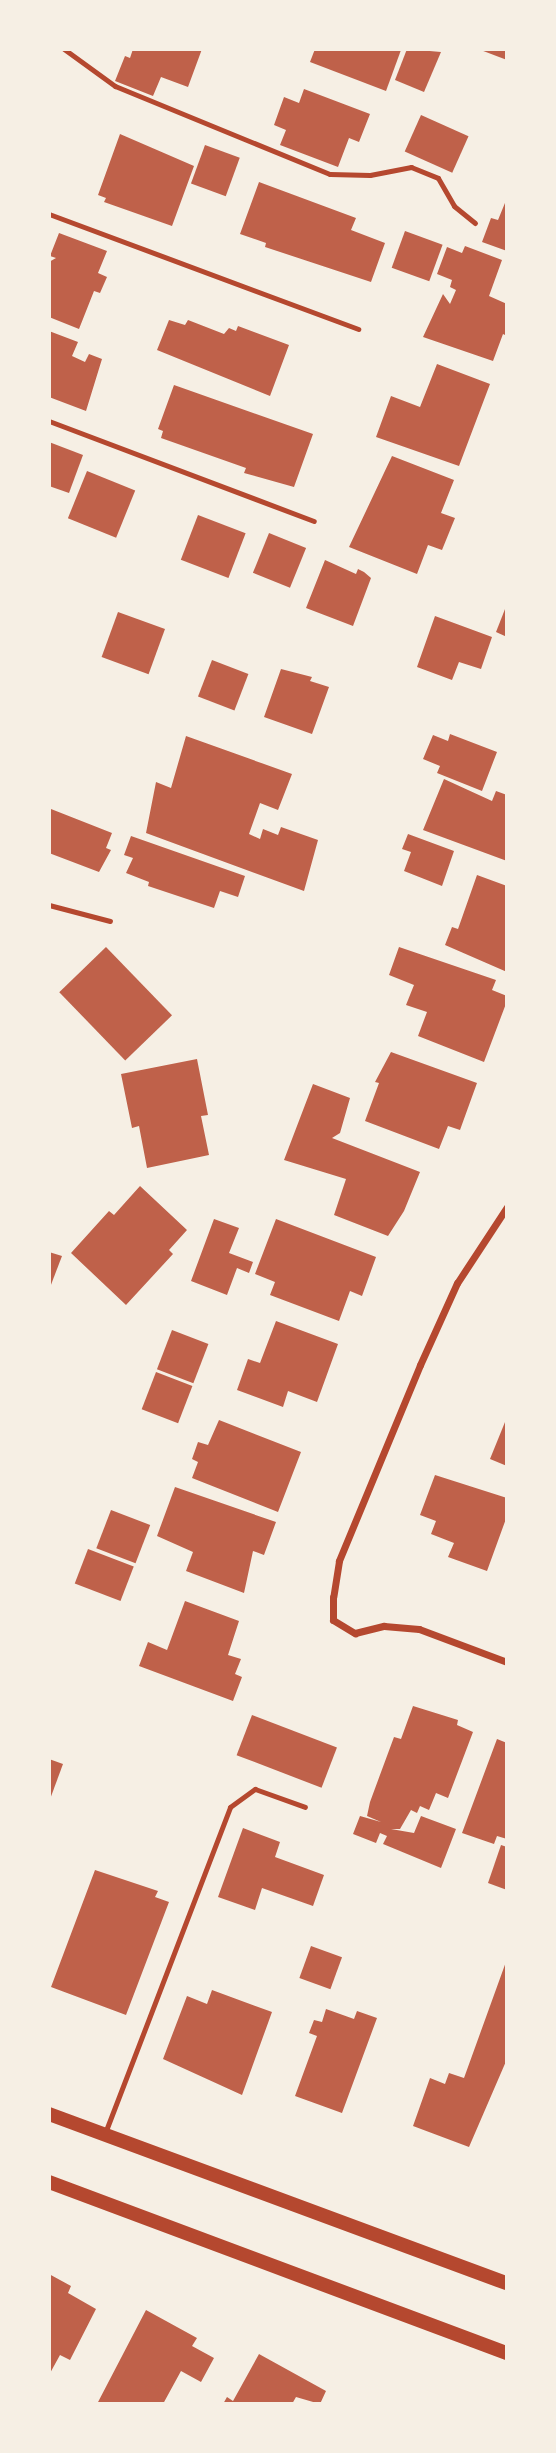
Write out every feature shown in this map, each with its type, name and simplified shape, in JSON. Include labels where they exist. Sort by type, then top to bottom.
[{"type":"main road","points":[[49,2114],[507,2283]]},
{"type":"main road","points":[[49,2182],[507,2353]]},
{"type":"street","points":[[507,1207],[457,1283],[420,1365],[339,1562],[333,1620],[355,1633],[384,1626],[419,1629],[507,1662]]},
{"type":"lane","points":[[64,49],[115,86],[330,174],[370,175],[411,167],[438,178],[454,206],[475,223]]},
{"type":"lane","points":[[49,214],[358,329]]},
{"type":"lane","points":[[49,421],[314,521]]},
{"type":"lane","points":[[49,905],[110,921]]},
{"type":"lane","points":[[104,2134],[230,1807],[255,1788],[305,1807]]},
{"type":"building","points":[[133,49],[202,49],[188,87],[161,77],[153,96],[115,81],[125,56],[130,58]]},
{"type":"building","points":[[315,49],[401,50],[386,91],[310,62]]},
{"type":"building","points":[[407,49],[441,52],[424,92],[395,80]]},
{"type":"building","points":[[478,49],[507,49],[507,60]]},
{"type":"building","points":[[304,89],[370,114],[359,142],[349,138],[338,167],[280,145],[286,130],[274,125],[284,97],[299,103]]},
{"type":"building","points":[[421,115],[469,136],[452,173],[405,152]]},
{"type":"building","points":[[120,134],[194,166],[172,226],[104,202],[106,198],[98,195]]},
{"type":"building","points":[[205,145],[240,158],[226,196],[191,184]]},
{"type":"building","points":[[259,182],[356,218],[351,230],[385,243],[371,282],[265,247],[266,243],[240,234]]},
{"type":"building","points":[[507,198],[507,251],[482,242],[491,218],[498,220]]},
{"type":"building","points":[[405,231],[443,245],[429,281],[392,268]]},
{"type":"building","points":[[59,233],[107,251],[98,273],[107,277],[100,293],[94,291],[79,329],[49,317],[49,262],[56,258],[50,256]]},
{"type":"building","points":[[465,246],[502,260],[489,296],[507,304],[507,336],[503,334],[493,361],[423,337],[443,294],[450,304],[456,290],[450,287],[452,280],[437,274],[447,247],[462,253]]},
{"type":"building","points":[[169,320],[185,325],[188,320],[224,334],[229,328],[236,331],[238,326],[289,345],[270,396],[157,350]]},
{"type":"building","points":[[49,331],[78,342],[72,356],[85,362],[89,354],[102,359],[86,411],[49,397]]},
{"type":"building","points":[[437,364],[490,384],[459,466],[376,437],[391,396],[420,407]]},
{"type":"building","points":[[174,385],[313,434],[294,487],[244,473],[246,468],[161,438],[163,431],[158,429]]},
{"type":"building","points":[[49,442],[83,455],[69,493],[49,486]]},
{"type":"building","points":[[392,456],[454,480],[441,513],[455,518],[442,550],[428,545],[417,574],[349,547]]},
{"type":"building","points":[[87,471],[135,490],[116,538],[68,518]]},
{"type":"building","points":[[198,515],[246,533],[228,578],[181,560]]},
{"type":"building","points":[[269,533],[306,548],[290,588],[253,573]]},
{"type":"building","points":[[325,560],[356,574],[358,569],[371,578],[353,626],[306,608]]},
{"type":"building","points":[[507,604],[507,637],[496,632]]},
{"type":"building","points":[[118,612],[165,629],[149,674],[102,657]]},
{"type":"building","points":[[435,616],[492,637],[481,669],[459,662],[452,680],[417,667]]},
{"type":"building","points":[[212,660],[248,674],[234,710],[198,696]]},
{"type":"building","points":[[281,669],[312,677],[310,681],[329,687],[312,734],[264,717]]},
{"type":"building","points":[[450,734],[497,752],[482,791],[437,773],[440,766],[423,759],[433,735],[448,741]]},
{"type":"building","points":[[186,736],[292,774],[278,810],[260,803],[249,834],[260,839],[263,829],[278,835],[281,827],[318,840],[304,891],[146,833],[156,782],[171,788]]},
{"type":"building","points":[[444,779],[492,801],[496,791],[507,795],[507,861],[423,830]]},
{"type":"building","points":[[51,809],[112,833],[106,848],[111,850],[99,872],[49,853]]},
{"type":"building","points":[[408,834],[454,851],[442,886],[404,871],[411,852],[402,849]]},
{"type":"building","points":[[131,836],[245,876],[238,897],[220,891],[214,908],[148,886],[149,882],[126,873],[133,858],[124,855]]},
{"type":"building","points":[[477,875],[507,886],[507,972],[445,945],[452,927],[458,929]]},
{"type":"building","points":[[106,947],[172,1015],[125,1060],[59,992]]},
{"type":"building","points":[[399,947],[496,980],[492,990],[507,996],[507,1001],[484,1062],[418,1036],[427,1012],[406,1005],[414,985],[389,975]]},
{"type":"building","points":[[391,1052],[477,1083],[460,1130],[448,1126],[439,1149],[365,1121],[379,1083],[375,1082]]},
{"type":"building","points":[[197,1059],[208,1115],[201,1116],[209,1155],[147,1168],[139,1126],[132,1128],[121,1074]]},
{"type":"building","points":[[313,1084],[350,1098],[340,1133],[332,1138],[420,1172],[404,1211],[388,1236],[334,1215],[346,1179],[284,1160]]},
{"type":"building","points":[[140,1186],[187,1230],[169,1250],[173,1254],[126,1305],[71,1253],[109,1211],[114,1215]]},
{"type":"building","points":[[214,1219],[239,1228],[229,1253],[253,1262],[249,1273],[237,1268],[227,1295],[191,1281]]},
{"type":"building","points":[[276,1219],[376,1257],[362,1296],[350,1291],[339,1321],[270,1295],[275,1282],[255,1274]]},
{"type":"building","points":[[49,1252],[62,1256],[49,1290]]},
{"type":"building","points":[[276,1321],[338,1344],[317,1402],[288,1391],[283,1407],[237,1390],[248,1359],[260,1363]]},
{"type":"building","points":[[172,1330],[208,1344],[193,1383],[157,1369]]},
{"type":"building","points":[[156,1372],[192,1386],[178,1423],[142,1409]]},
{"type":"building","points":[[219,1420],[301,1452],[278,1512],[192,1478],[198,1462],[192,1459],[198,1442],[208,1445]]},
{"type":"building","points":[[505,1422],[507,1423],[507,1466],[490,1459]]},
{"type":"building","points":[[435,1475],[507,1498],[507,1516],[487,1571],[448,1557],[454,1543],[431,1534],[436,1521],[420,1515]]},
{"type":"building","points":[[175,1487],[276,1522],[264,1555],[253,1551],[244,1593],[186,1571],[193,1552],[157,1536]]},
{"type":"building","points":[[111,1510],[150,1525],[136,1563],[96,1548]]},
{"type":"building","points":[[88,1549],[134,1567],[120,1601],[75,1584]]},
{"type":"building","points":[[185,1601],[239,1621],[228,1655],[241,1659],[235,1674],[242,1677],[233,1701],[139,1666],[148,1642],[167,1650]]},
{"type":"building","points":[[413,1706],[458,1720],[457,1725],[473,1732],[448,1798],[436,1793],[429,1810],[420,1806],[417,1813],[411,1810],[400,1829],[391,1829],[414,1833],[421,1816],[456,1829],[441,1868],[383,1844],[387,1836],[380,1833],[376,1843],[353,1834],[360,1816],[381,1822],[367,1816],[370,1802],[394,1737],[401,1739]]},
{"type":"building","points":[[252,1715],[337,1748],[322,1788],[237,1755]]},
{"type":"building","points":[[497,1739],[507,1743],[507,1839],[497,1836],[494,1844],[462,1833]]},
{"type":"building","points":[[49,1759],[63,1764],[49,1802]]},
{"type":"building","points":[[243,1828],[280,1842],[275,1857],[324,1875],[313,1906],[262,1888],[255,1910],[218,1897]]},
{"type":"building","points":[[501,1845],[507,1847],[507,1890],[488,1883]]},
{"type":"building","points":[[95,1870],[158,1891],[155,1897],[169,1902],[126,2015],[51,1987]]},
{"type":"building","points":[[311,1946],[342,1957],[330,1989],[299,1978]]},
{"type":"building","points":[[507,1959],[507,2059],[469,2147],[413,2126],[430,2078],[445,2084],[449,2073],[464,2078]]},
{"type":"building","points":[[212,1990],[272,2012],[242,2095],[163,2059],[187,1996],[207,2004]]},
{"type":"building","points":[[326,2009],[354,2019],[357,2011],[377,2018],[342,2113],[295,2096],[317,2036],[309,2033],[314,2020],[322,2022]]},
{"type":"building","points":[[49,2274],[71,2286],[68,2293],[96,2309],[70,2360],[60,2355],[49,2375]]},
{"type":"building","points":[[146,2310],[197,2338],[192,2346],[214,2358],[201,2382],[181,2371],[163,2404],[97,2404]]},
{"type":"building","points":[[259,2354],[326,2391],[320,2404],[296,2397],[292,2404],[223,2404],[227,2397],[233,2401]]}]
